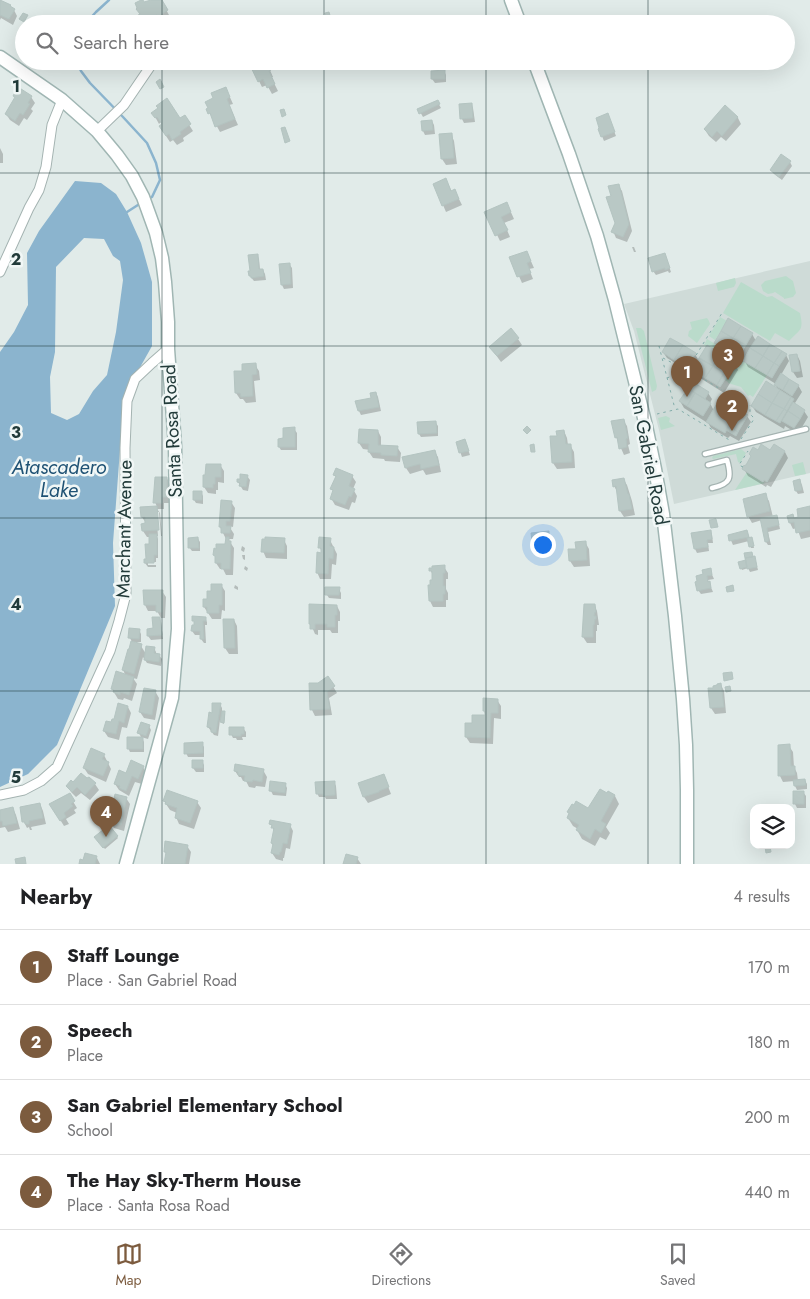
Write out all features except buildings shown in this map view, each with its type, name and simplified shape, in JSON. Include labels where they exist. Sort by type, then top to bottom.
[{"type":"street","points":[[511,0],[517,15]]},
{"type":"street","name":"Santa Rosa Road","points":[[0,56],[15,67]]},
{"type":"street","name":"Santa Rosa Road","points":[[20,70],[62,100],[96,131],[132,176],[150,214],[162,258],[168,322],[168,349],[175,446],[178,629],[172,698],[126,864]]},
{"type":"street","points":[[96,131],[124,105],[148,70]]},
{"type":"street","name":"San Gabriel Road","points":[[537,70],[569,154],[605,263],[655,469],[665,532],[683,699],[688,790],[687,864]]},
{"type":"street","points":[[0,272],[39,190],[46,168],[52,125],[62,100]]},
{"type":"street","name":"Marchant Avenue","points":[[0,795],[24,790],[41,781],[57,767],[110,650],[126,594],[125,448],[127,401],[135,379],[168,349]]},
{"type":"lane","points":[[705,454],[806,429]]},
{"type":"lane","points":[[708,465],[727,460],[730,471],[728,480],[718,487],[712,488]]},
{"type":"path","points":[[667,378],[687,370],[722,313]]},
{"type":"path","points":[[659,346],[676,409]]},
{"type":"path","points":[[662,358],[722,390]]},
{"type":"path","points":[[740,441],[754,419],[750,414],[750,405]]},
{"type":"path","points":[[657,414],[678,409],[734,443]]},
{"type":"path","points":[[743,467],[738,465],[748,452],[747,448]]},
{"type":"shaded area","points":[[810,261],[810,473],[674,504],[659,430],[634,331],[624,304]]},
{"type":"green space","points":[[786,276],[793,281],[796,293],[793,297],[784,299],[775,292],[768,294],[763,291],[761,285],[765,281]]},
{"type":"green space","points":[[735,278],[736,283],[734,287],[718,291],[716,283]]},
{"type":"green space","points":[[741,282],[767,297],[772,296],[800,313],[801,327],[789,341],[775,333],[770,341],[723,313]]},
{"type":"green space","points":[[720,317],[727,321],[715,340],[709,336]]},
{"type":"green space","points":[[707,318],[710,324],[697,343],[688,336],[689,331],[692,329],[690,322]]},
{"type":"green space","points":[[636,328],[641,328],[644,331],[657,386],[656,390],[652,392]]},
{"type":"green space","points":[[707,339],[735,356],[733,361],[704,345]]},
{"type":"green space","points":[[738,358],[767,375],[753,397],[748,396],[741,387],[728,383],[725,380]]},
{"type":"green space","points":[[666,416],[670,418],[669,422],[675,426],[661,430],[658,418]]},
{"type":"green space","points":[[741,449],[746,453],[740,463],[736,454],[712,458],[713,456]]},
{"type":"green space","points":[[803,462],[806,474],[795,476],[792,465]]},
{"type":"green space","points":[[747,472],[765,483],[735,490]]},
{"type":"water","name":"Atascadero Lake","points":[[75,181],[101,183],[116,194],[127,212],[141,243],[152,282],[152,346],[124,396],[113,543],[115,606],[57,745],[28,774],[0,787],[0,352],[14,332],[28,305],[27,253],[39,231]],"holes":[[[84,238],[104,239],[113,256],[120,261],[123,280],[116,332],[107,375],[93,391],[79,414],[67,420],[51,413],[50,377],[55,352],[56,267]]]},
{"type":"waterway","points":[[93,15],[109,0]]},
{"type":"waterway","points":[[80,70],[90,83],[147,143],[156,163],[160,180],[152,197],[148,199]]},
{"type":"waterway","points":[[127,212],[141,203]]},
{"type":"place","name":"San Gabriel Elementary School","points":[[728,380]]},
{"type":"place","name":"Staff Lounge","points":[[687,397]]},
{"type":"place","name":"Speech","points":[[732,431]]},
{"type":"place","name":"The Hay Sky-Therm House","points":[[106,837]]}]
